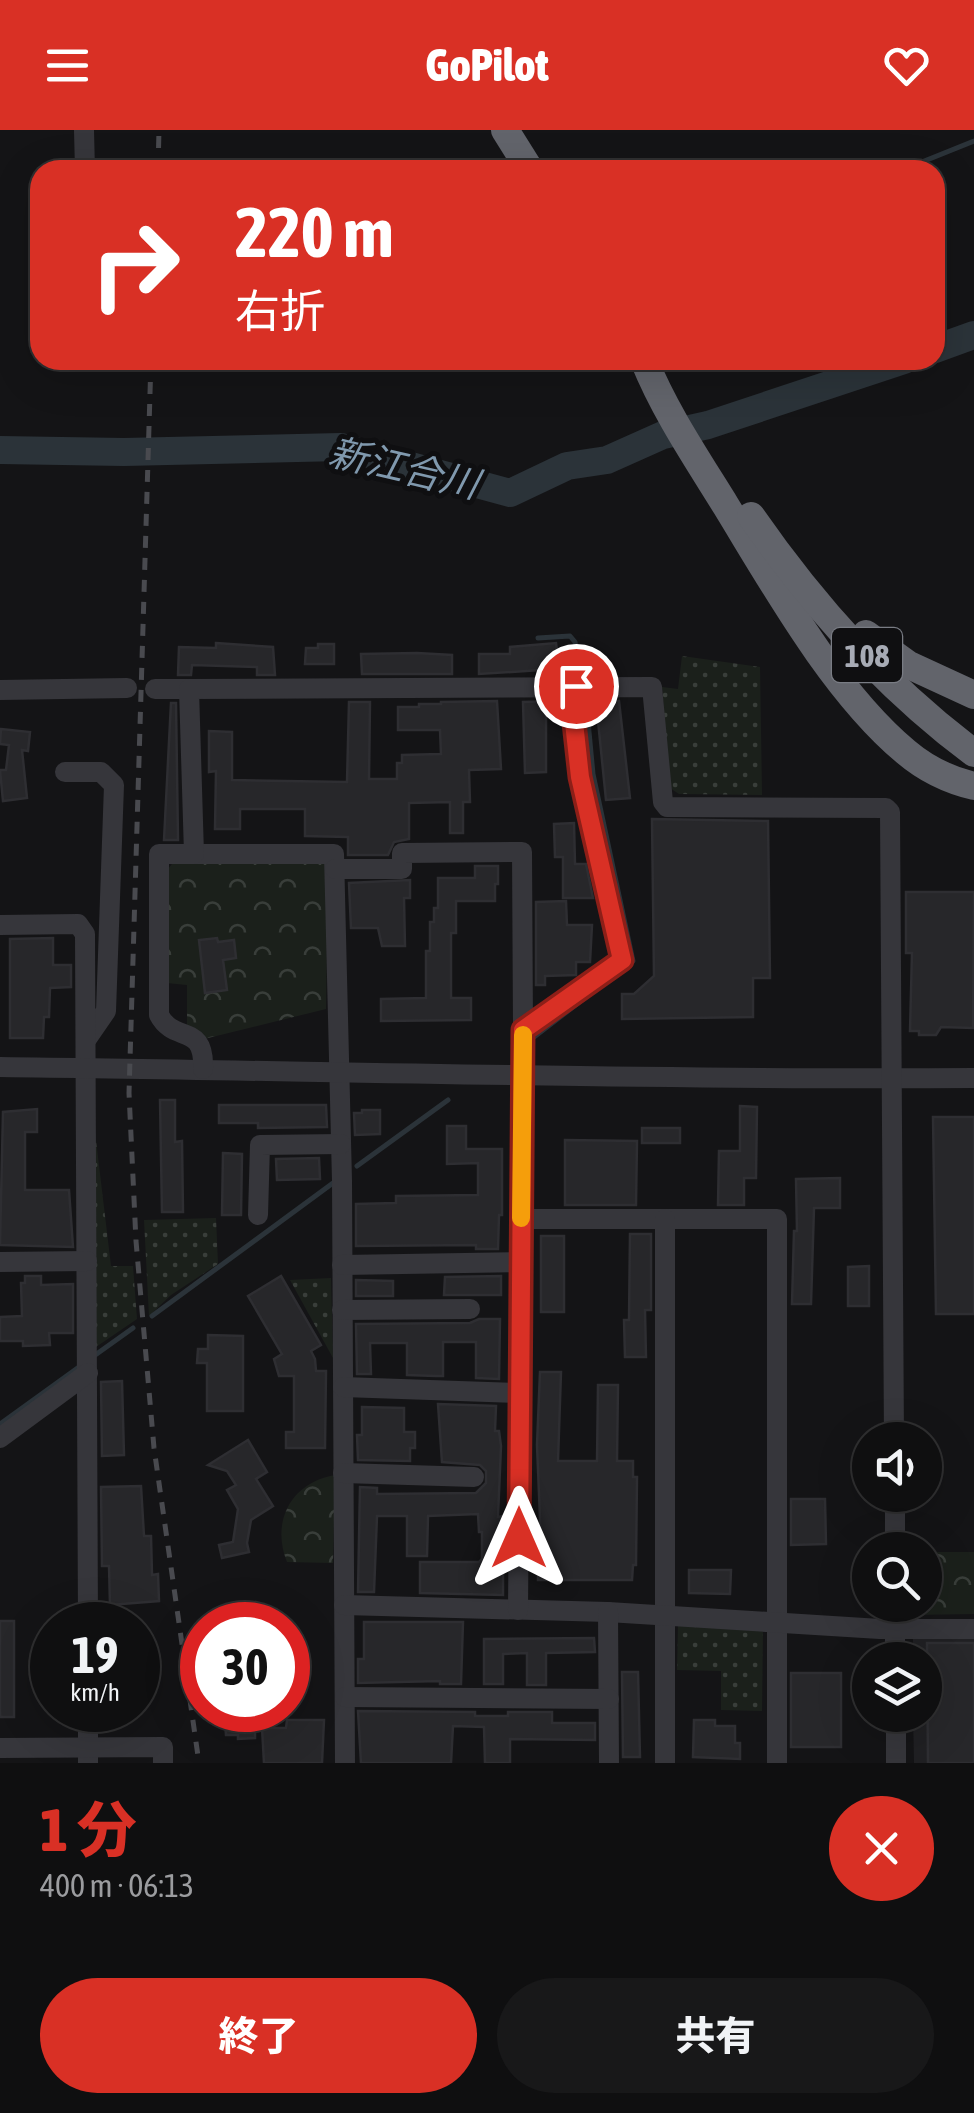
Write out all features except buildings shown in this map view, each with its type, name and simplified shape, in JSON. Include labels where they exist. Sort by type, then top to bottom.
[{"type":"highway","points":[[505,130],[524,160]]},
{"type":"highway","name":"108","points":[[653,370],[762,548],[891,680],[974,753]]},
{"type":"highway","points":[[762,548],[832,670],[888,734],[929,769],[974,786]]},
{"type":"highway","points":[[812,596],[832,605],[909,664],[974,695]]},
{"type":"street","points":[[84,130],[85,160]]},
{"type":"street","points":[[523,1030],[622,960],[580,777],[578,686]]},
{"type":"street","points":[[156,688],[652,687],[663,802],[667,807],[886,808],[890,812],[894,1422]]},
{"type":"street","points":[[0,690],[127,688]]},
{"type":"street","points":[[189,689],[194,854]]},
{"type":"street","points":[[64,772],[102,772],[114,786],[106,1011],[86,1040]]},
{"type":"street","points":[[334,868],[402,868],[402,852],[522,852],[518,1610]]},
{"type":"street","points":[[203,1070],[204,1054],[197,1040],[169,1027],[159,1015],[159,854],[334,854],[346,1763]]},
{"type":"street","points":[[0,926],[78,924],[84,934],[88,1602]]},
{"type":"street","points":[[0,1068],[339,1070],[522,1078],[974,1078]]},
{"type":"street","points":[[258,1215],[260,1145],[340,1144]]},
{"type":"street","points":[[664,1218],[665,1763]]},
{"type":"street","points":[[521,1219],[777,1219],[776,1763]]},
{"type":"street","points":[[0,1262],[87,1261]]},
{"type":"street","points":[[342,1265],[521,1262]]},
{"type":"street","points":[[342,1310],[470,1310]]},
{"type":"street","points":[[0,1438],[88,1369]]},
{"type":"street","points":[[343,1388],[520,1394]]},
{"type":"street","points":[[344,1473],[474,1476]]},
{"type":"street","points":[[344,1605],[608,1612],[895,1629],[974,1629]]},
{"type":"street","points":[[608,1612],[609,1763]]},
{"type":"street","points":[[895,1622],[895,1642]]},
{"type":"street","points":[[345,1698],[609,1699]]},
{"type":"street","points":[[896,1732],[896,1763]]},
{"type":"street","points":[[0,1748],[88,1755],[163,1748],[164,1763]]},
{"type":"shaded area","points":[[974,1635],[974,1763],[914,1763],[913,1732],[942,1732],[942,1642],[913,1642],[913,1637]]},
{"type":"green space","points":[[682,656],[760,667],[762,795],[679,794],[670,788],[662,687],[678,689]]},
{"type":"green space","points":[[173,863],[328,863],[326,1009],[204,1039],[187,1027],[187,985],[167,983],[167,870]]},
{"type":"green space","points":[[92,1107],[111,1266],[133,1266],[137,1319],[93,1349]]},
{"type":"green space","points":[[216,1218],[218,1264],[171,1295],[149,1316],[144,1220]]},
{"type":"green space","points":[[331,1278],[333,1358],[290,1280]]},
{"type":"green space","points":[[335,1475],[333,1563],[287,1562],[281,1533],[288,1506],[306,1486]]},
{"type":"green space","points":[[942,1552],[974,1552],[974,1614],[942,1614]]},
{"type":"green space","points":[[678,1625],[763,1627],[762,1711],[721,1710],[721,1671],[677,1670]]},
{"type":"waterway","points":[[927,160],[974,141]]},
{"type":"waterway","name":"新江合川","points":[[945,345],[974,335]]},
{"type":"waterway","name":"新江合川","points":[[0,450],[124,452],[341,447],[510,493],[567,466],[607,460],[663,435],[708,425],[874,370]]},
{"type":"waterway","points":[[538,638],[570,636],[575,642],[582,679]]},
{"type":"waterway","points":[[534,1037],[633,961],[593,774],[586,700]]},
{"type":"waterway","points":[[357,1166],[448,1100]]},
{"type":"waterway","points":[[152,1316],[333,1183]]},
{"type":"waterway","points":[[91,1358],[133,1328]]},
{"type":"waterway","points":[[0,1424],[79,1367]]},
{"type":"railway","points":[[158,160],[159,130]]},
{"type":"railway","points":[[151,370],[129,1093],[136,1241],[154,1448],[199,1763]]},
{"type":"slow traffic","points":[[521,1218],[523,1035]]},
{"type":"route","points":[[519,1538],[523,1030],[622,960],[580,777],[570,686],[576,686]]}]
